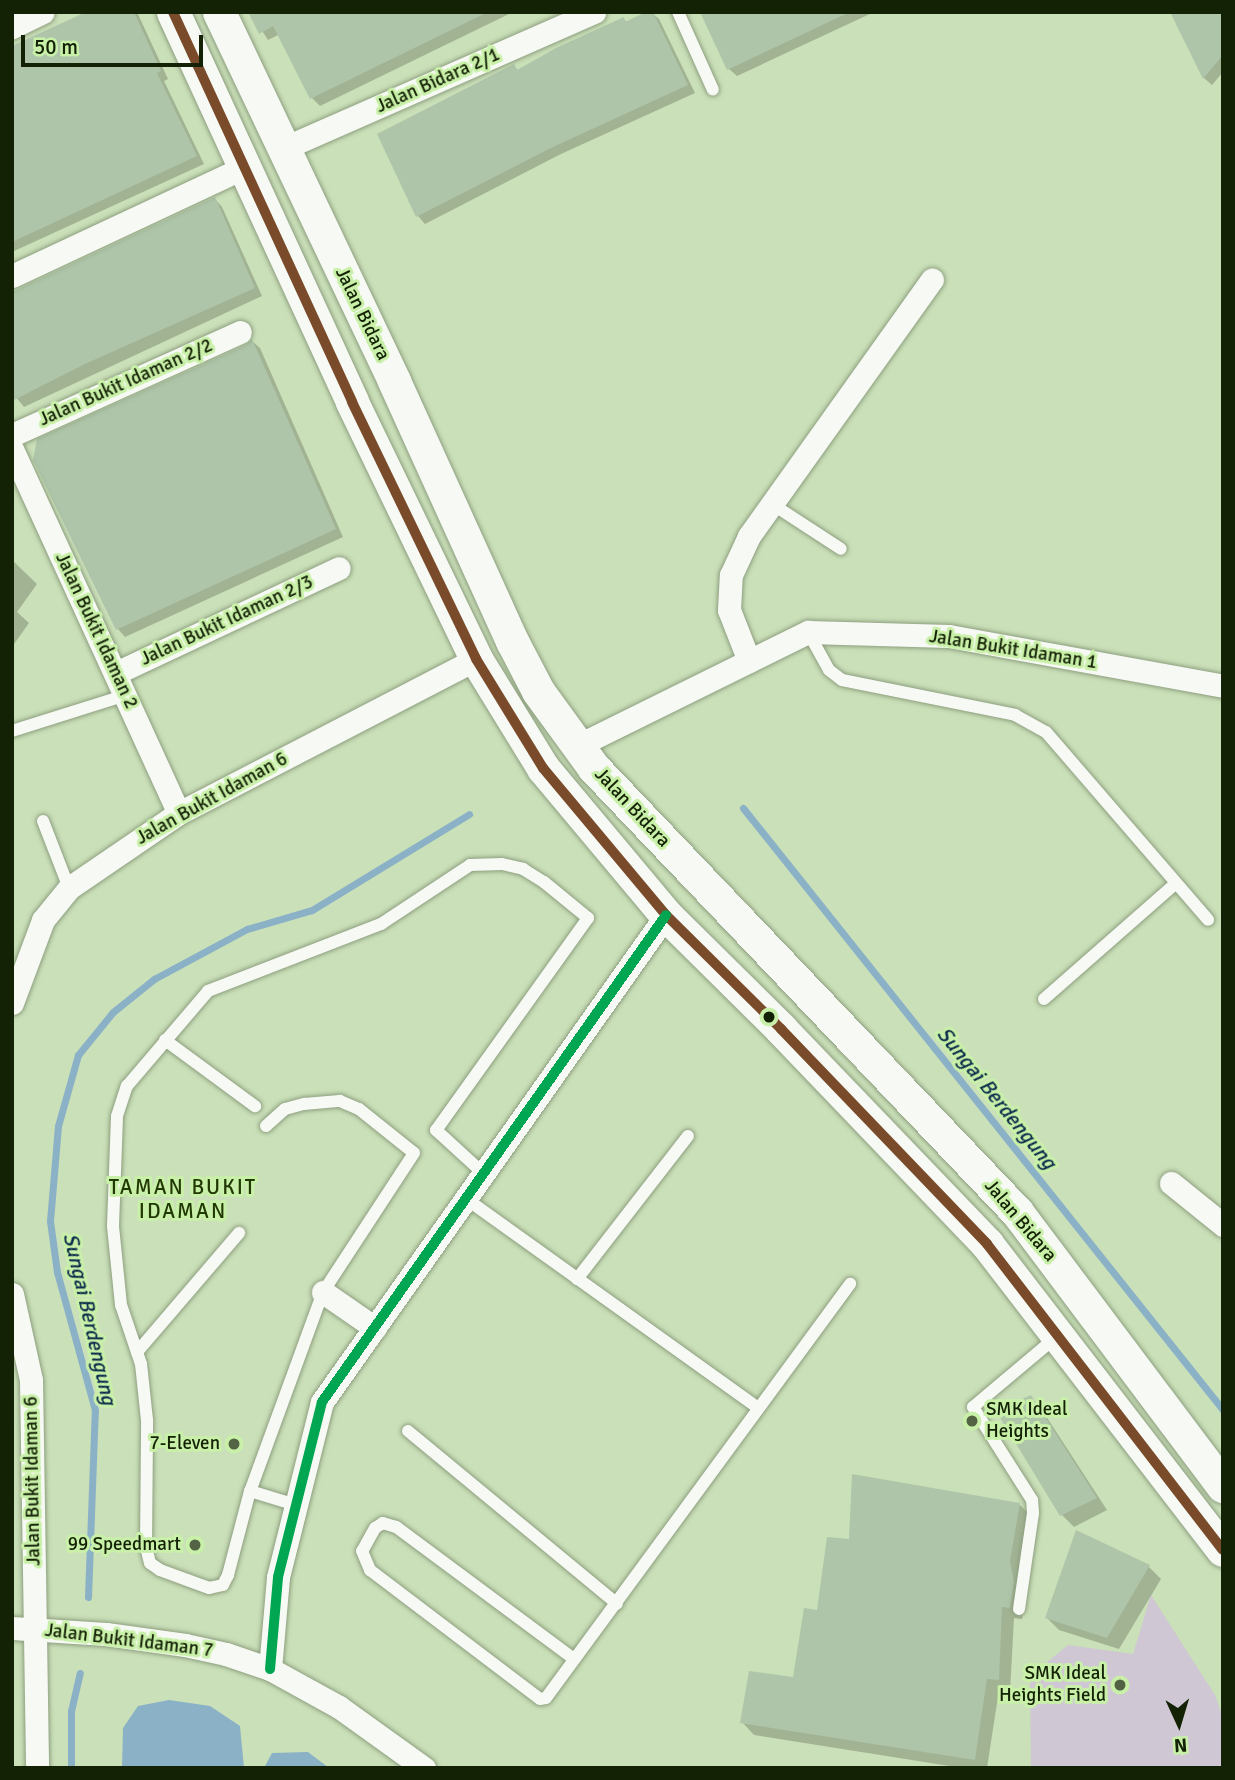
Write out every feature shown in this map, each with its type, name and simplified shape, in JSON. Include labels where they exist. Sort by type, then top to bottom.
[{"type":"main road","name":"Jalan Bidara","points":[[173,12],[243,168],[476,659],[543,768],[666,915],[781,1029],[979,1236],[1059,1335],[1223,1550]]},
{"type":"main road","name":"Jalan Bidara","points":[[219,12],[538,691],[594,768],[1017,1212],[1223,1486]]},
{"type":"street","points":[[12,27],[43,12]]},
{"type":"street","name":"Jalan Bidara 2/1","points":[[282,149],[594,12]]},
{"type":"street","points":[[12,276],[243,168]]},
{"type":"street","points":[[749,661],[729,610],[732,575],[749,536],[932,279]]},
{"type":"street","name":"Jalan Bukit Idaman 2/2","points":[[12,435],[240,332]]},
{"type":"street","name":"Jalan Bukit Idaman 2","points":[[12,449],[179,813]]},
{"type":"street","name":"Jalan Bukit Idaman 2/3","points":[[116,673],[339,568]]},
{"type":"street","name":"Jalan Bukit Idaman 1","points":[[577,746],[808,632],[949,636],[1223,686]]},
{"type":"street","name":"Jalan Bukit Idaman 6","points":[[12,1003],[43,920],[69,888],[179,813],[476,659]]},
{"type":"street","points":[[270,1669],[278,1577],[321,1402],[666,915]]},
{"type":"street","points":[[1171,1183],[1223,1225]]},
{"type":"street","points":[[323,1292],[375,1328]]},
{"type":"street","name":"Jalan Bukit Idaman 6","points":[[12,1294],[22,1380],[37,1629],[37,1768]]},
{"type":"street","name":"Jalan Bukit Idaman 7","points":[[12,1628],[185,1645],[270,1669],[339,1707],[424,1768]]},
{"type":"lane","points":[[678,12],[713,90]]},
{"type":"lane","points":[[772,504],[841,549]]},
{"type":"lane","points":[[808,632],[829,670],[842,680],[1015,715],[1046,732],[1208,920]]},
{"type":"lane","points":[[12,731],[125,695]]},
{"type":"lane","points":[[43,821],[69,888]]},
{"type":"lane","points":[[266,1126],[285,1110],[304,1104],[340,1101],[359,1109],[414,1153],[323,1292],[250,1492],[223,1585],[208,1587],[160,1570],[150,1563],[146,1547],[147,1420],[137,1352],[121,1305],[113,1226],[117,1116],[127,1086],[208,991],[381,924],[470,865],[502,864],[523,869],[544,882],[588,918],[436,1130],[484,1174]]},
{"type":"lane","points":[[1044,999],[1175,884]]},
{"type":"lane","points":[[164,1040],[255,1106]]},
{"type":"lane","points":[[577,1279],[688,1136]]},
{"type":"lane","points":[[466,1198],[758,1408]]},
{"type":"lane","points":[[137,1352],[239,1233]]},
{"type":"lane","points":[[574,1659],[396,1527],[383,1524],[375,1528],[362,1551],[370,1570],[540,1699],[546,1698],[850,1284]]},
{"type":"lane","points":[[1019,1609],[1032,1500],[972,1407],[1059,1335]]},
{"type":"lane","points":[[408,1431],[617,1604]]},
{"type":"lane","points":[[250,1492],[296,1506]]},
{"type":"shaded area","name":"SMK Ideal Heights Field","points":[[1151,1595],[1215,1695],[1223,1718],[1223,1768],[1031,1768],[1030,1676],[1068,1645],[1133,1654]]},
{"type":"water","points":[[169,1700],[210,1706],[240,1726],[244,1768],[122,1768],[123,1728],[138,1706]]},
{"type":"water","points":[[308,1752],[329,1768],[264,1768],[272,1753]]},
{"type":"building","points":[[86,12],[134,12],[161,71],[157,73],[197,156],[12,242],[12,46]]},
{"type":"building","points":[[248,12],[488,12],[310,99],[273,26],[259,34]]},
{"type":"building","points":[[646,12],[653,12],[688,85],[553,147],[416,217],[377,134],[514,64],[517,70],[556,48],[624,17],[625,22]]},
{"type":"building","points":[[700,12],[850,12],[727,70]]},
{"type":"building","points":[[1170,12],[1223,12],[1223,55],[1203,79]]},
{"type":"building","points":[[215,197],[255,288],[85,364],[12,401],[12,292]]},
{"type":"building","points":[[252,339],[336,529],[116,630],[33,460],[37,439],[246,345]]},
{"type":"building","points":[[1031,1395],[1097,1498],[1060,1516],[996,1411]]},
{"type":"building","points":[[852,1474],[1020,1503],[1010,1561],[1014,1582],[1010,1608],[1002,1607],[999,1680],[987,1679],[975,1760],[740,1723],[749,1671],[793,1677],[804,1608],[817,1610],[827,1537],[849,1539]]},
{"type":"building","points":[[1076,1530],[1150,1565],[1107,1638],[1045,1618]]},
{"type":"waterway","name":"Sungai Berdengung","points":[[743,808],[1223,1410]]},
{"type":"waterway","name":"Sungai Berdengung","points":[[88,1597],[95,1410],[57,1272],[50,1221],[58,1126],[78,1055],[113,1012],[154,979],[247,929],[312,910],[469,814]]},
{"type":"waterway","name":"Sungai Berdengung","points":[[71,1768],[71,1711],[80,1673]]},
{"type":"transit line","points":[[173,12],[352,402],[476,659],[543,768],[666,915],[781,1029],[987,1244],[1223,1550]]},
{"type":"transit line","name":"6","points":[[270,1669],[278,1577],[322,1402],[666,915]]},
{"type":"place","name":"SMK Ideal Heights","points":[[972,1421]]},
{"type":"place","name":"7-Eleven","points":[[234,1444]]},
{"type":"place","name":"99 Speedmart","points":[[195,1545]]},
{"type":"place","name":"SMK Ideal Heights Field","points":[[1120,1685]]},
{"type":"district","name":"TAMAN BUKIT IDAMAN","points":[[183,1199]]}]
